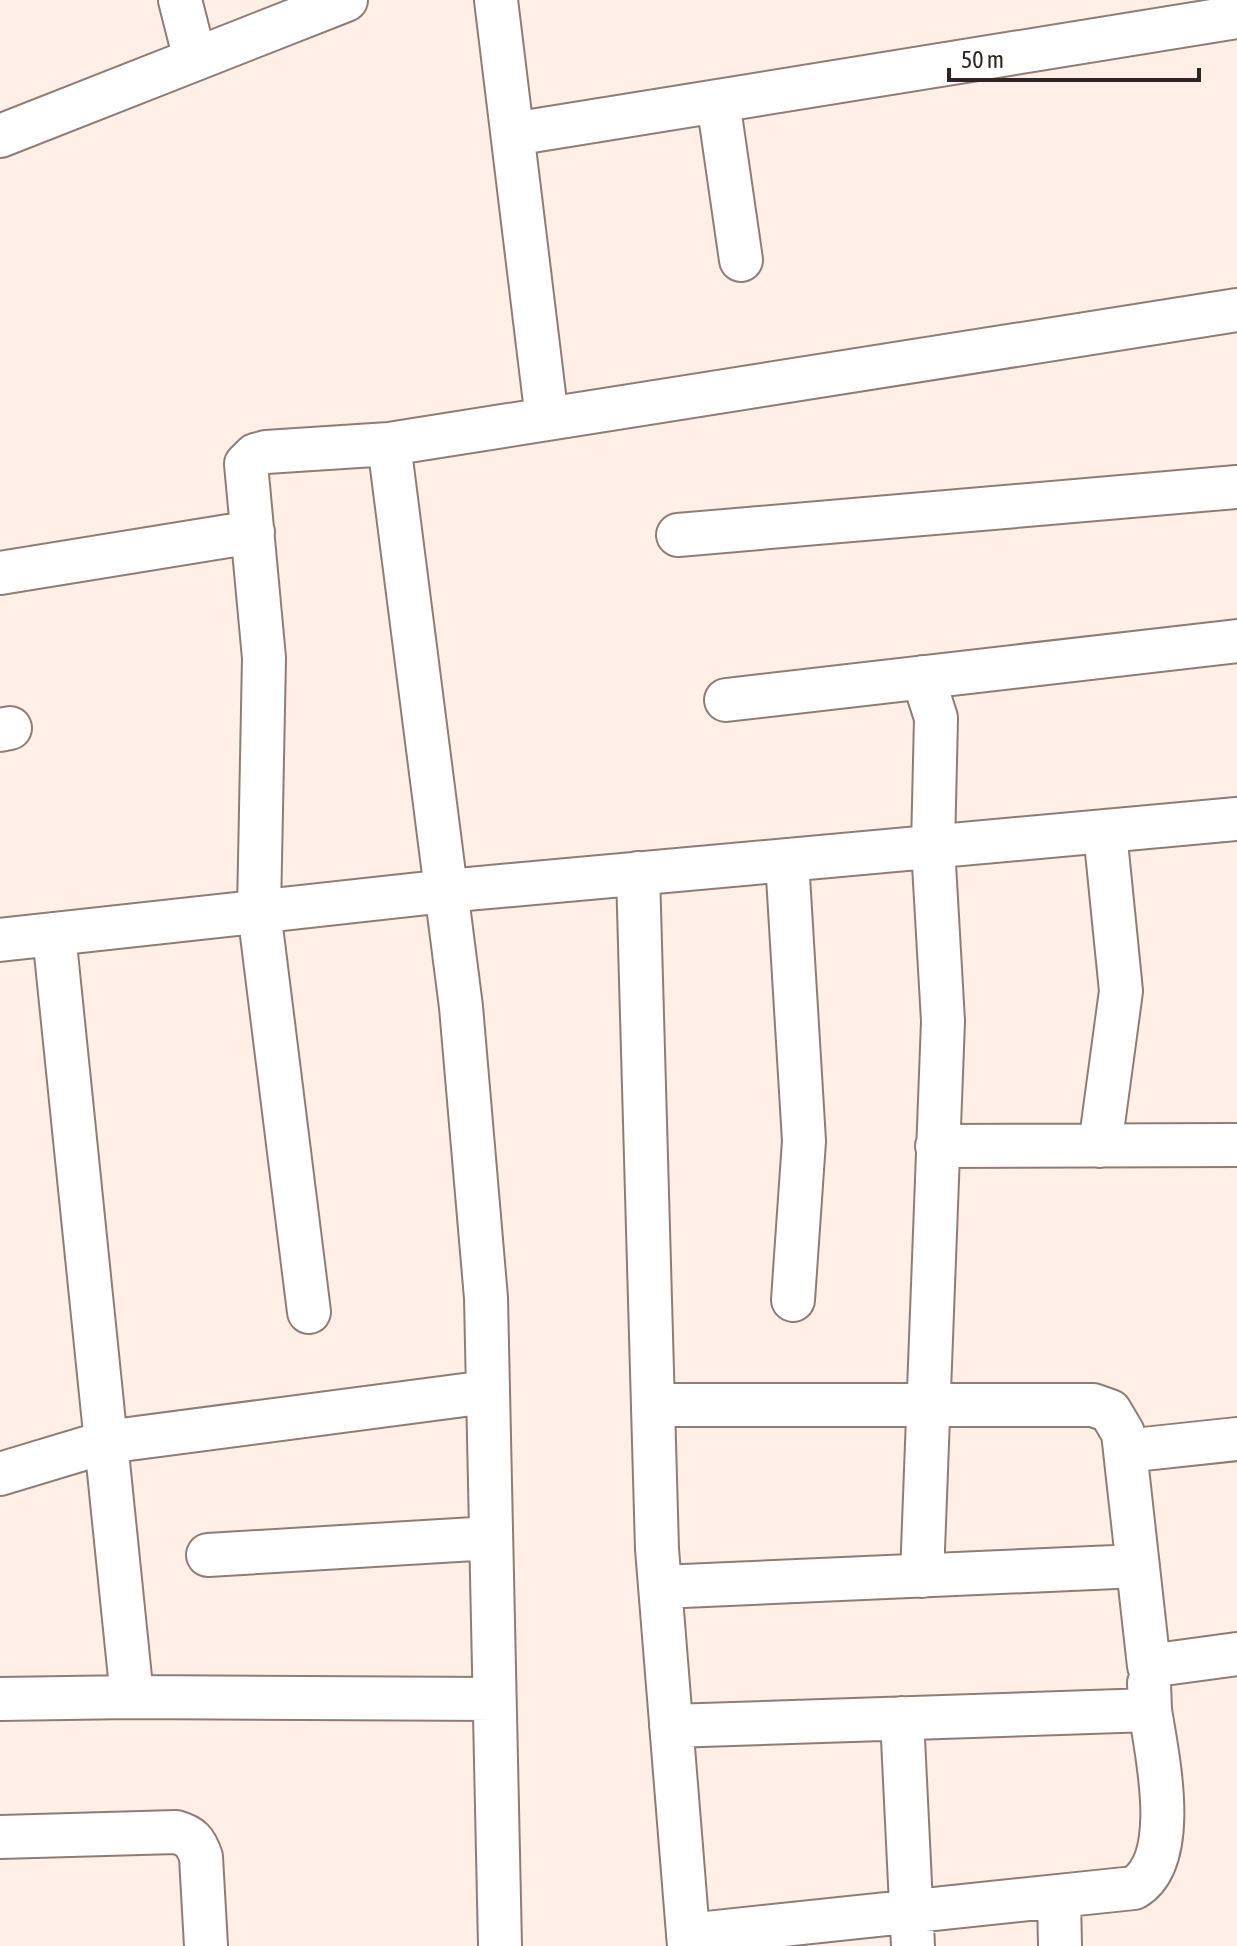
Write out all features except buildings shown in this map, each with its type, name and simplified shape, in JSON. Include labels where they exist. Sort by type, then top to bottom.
[{"type":"street","points":[[180,0],[195,59]]},
{"type":"street","points":[[0,136],[346,0]]},
{"type":"street","points":[[496,0],[547,419]]},
{"type":"street","points":[[513,134],[1237,17]]},
{"type":"street","points":[[718,101],[741,260]]},
{"type":"street","points":[[309,1312],[259,911],[264,658],[246,464],[255,455],[389,444],[1237,310]]},
{"type":"street","points":[[389,444],[461,1007],[486,1298],[500,1946]]},
{"type":"street","points":[[678,535],[1237,487]]},
{"type":"street","points":[[0,573],[253,532]]},
{"type":"street","points":[[726,700],[1237,641]]},
{"type":"street","points":[[922,1576],[926,1405],[943,1021],[933,847],[936,718],[923,677]]},
{"type":"street","points":[[0,940],[446,891],[1237,819]]},
{"type":"street","points":[[1100,1146],[1121,991],[1105,832]]},
{"type":"street","points":[[787,860],[804,1141],[793,1300]]},
{"type":"street","points":[[638,873],[653,1405],[660,1587],[688,1940],[912,1929],[1059,1898],[1134,1888],[1151,1874],[1163,1819],[1163,1793],[1150,1710],[1149,1666],[1125,1451],[1118,1419],[1110,1411],[1093,1405],[653,1405]]},
{"type":"street","points":[[54,934],[132,1697]]},
{"type":"street","points":[[937,1146],[1237,1145]]},
{"type":"street","points":[[0,1474],[106,1442],[487,1392]]},
{"type":"street","points":[[1125,1451],[1237,1439]]},
{"type":"street","points":[[208,1555],[491,1538]]},
{"type":"street","points":[[660,1587],[1138,1566]]},
{"type":"street","points":[[1149,1666],[1237,1654]]},
{"type":"street","points":[[0,1699],[494,1699]]},
{"type":"street","points":[[671,1726],[1150,1710]]},
{"type":"street","points":[[902,1718],[912,1929]]},
{"type":"street","points":[[0,1837],[176,1832],[187,1835],[197,1844],[201,1857],[206,1946]]},
{"type":"street","points":[[1059,1898],[1060,1946]]}]
